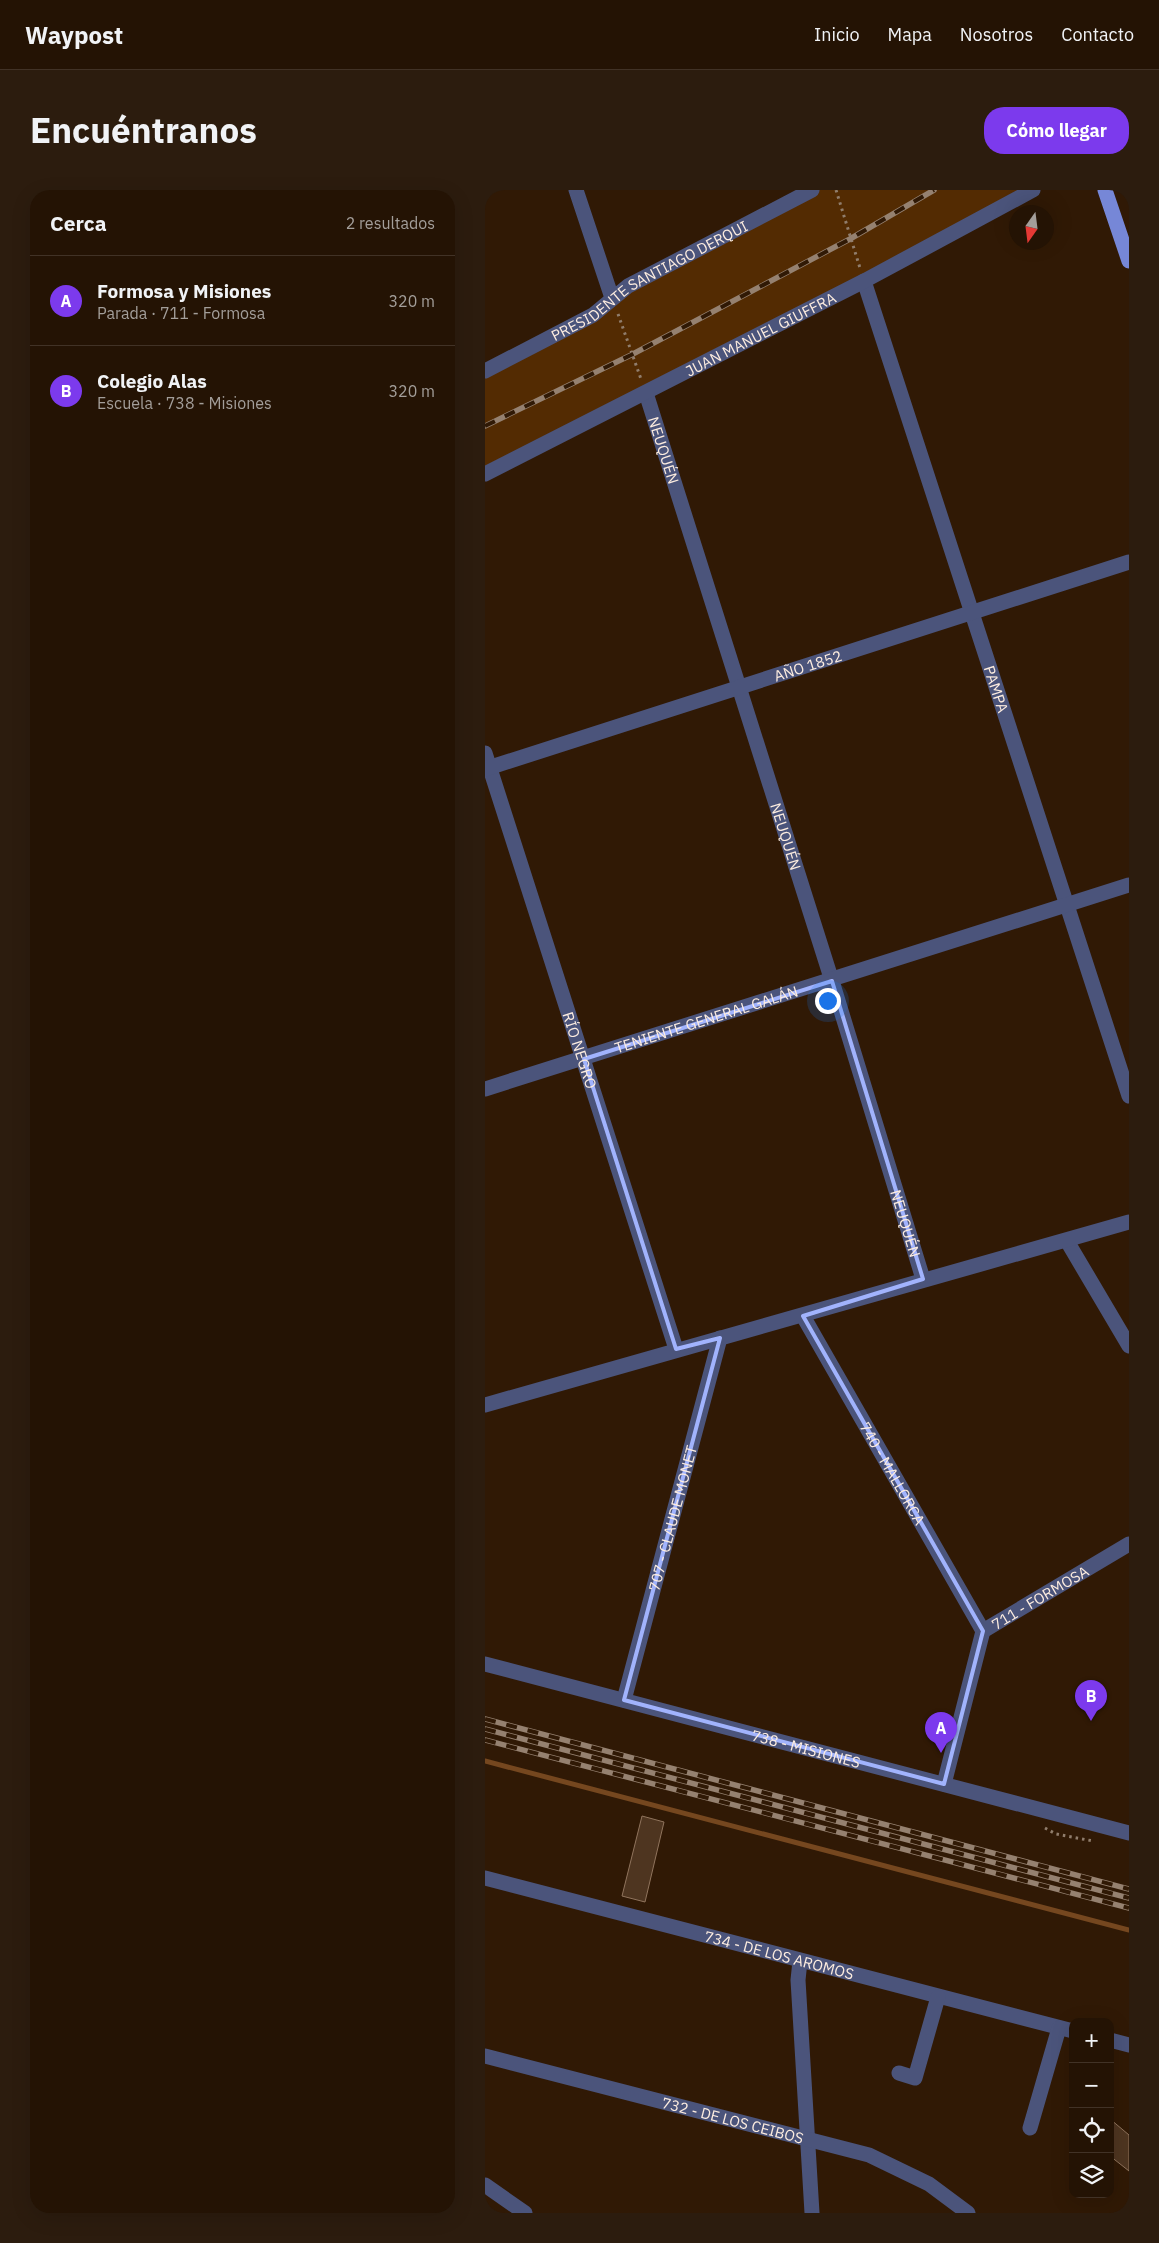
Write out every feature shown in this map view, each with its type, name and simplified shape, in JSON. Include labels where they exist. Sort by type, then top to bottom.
[{"type":"main road","points":[[1105,190],[1129,261]]},
{"type":"street","points":[[576,190],[612,298]]},
{"type":"street","name":"PRESIDENTE SANTIAGO DERQUI","points":[[485,371],[593,315],[628,286],[812,190]]},
{"type":"street","name":"JUAN MANUEL GIUFFRA","points":[[485,474],[646,394],[864,281],[1033,190]]},
{"type":"street","name":"PAMPA","points":[[864,281],[971,613],[1068,903],[1129,1096]]},
{"type":"street","name":"NEUQUÉN","points":[[646,394],[832,981],[923,1279]]},
{"type":"street","name":"AÑO 1852","points":[[487,768],[739,689],[1129,562]]},
{"type":"street","name":"RÍO NEGRO","points":[[485,752],[487,768],[584,1059],[676,1349]]},
{"type":"street","name":"TENIENTE GENERAL GALÁN","points":[[485,1089],[832,981],[1068,903],[1129,885]]},
{"type":"street","points":[[485,1405],[676,1349],[803,1316],[923,1279],[1067,1241],[1129,1222]]},
{"type":"street","points":[[1067,1241],[1129,1346]]},
{"type":"street","name":"740 - MALLORCA","points":[[803,1316],[983,1631]]},
{"type":"street","name":"707 - CLAUDE MONET","points":[[623,1700],[720,1338]]},
{"type":"street","name":"711 - FORMOSA","points":[[944,1784],[983,1631],[1129,1544]]},
{"type":"street","name":"738 - MISIONES","points":[[485,1664],[1129,1833]]},
{"type":"street","name":"734 - DE LOS AROMOS","points":[[485,1878],[1066,2029]]},
{"type":"street","points":[[800,1961],[798,1980],[812,2213]]},
{"type":"street","points":[[899,2073],[915,2078],[938,1997]]},
{"type":"street","points":[[1030,2128],[1066,2029]]},
{"type":"street","points":[[1114,2041],[1129,2045]]},
{"type":"street","name":"732 - DE LOS CEIBOS","points":[[485,2056],[869,2155],[929,2184],[968,2213]]},
{"type":"street","points":[[485,2185],[525,2213]]},
{"type":"path","points":[[836,190],[864,281]]},
{"type":"path","points":[[612,298],[646,394]]},
{"type":"highlighted area","points":[[832,981],[923,1279],[803,1316],[983,1631],[944,1784],[624,1700],[720,1338],[676,1349],[584,1059]]},
{"type":"shaded area","points":[[812,190],[1033,190],[485,474],[485,371]]},
{"type":"building","points":[[642,1816],[664,1822],[645,1902],[622,1896]]},
{"type":"building","points":[[1114,2122],[1129,2135],[1129,2171],[1114,2159]]},
{"type":"waterway","points":[[485,1761],[1129,1930]]},
{"type":"railway","points":[[485,426],[631,355],[850,239],[934,190]]},
{"type":"railway","points":[[485,1719],[1129,1889]]},
{"type":"railway","points":[[485,1729],[1129,1898]]},
{"type":"railway","points":[[485,1740],[1129,1908]]},
{"type":"place","name":"Colegio Alas","points":[[1091,1721]]},
{"type":"place","name":"Formosa y Misiones","points":[[941,1753]]}]
